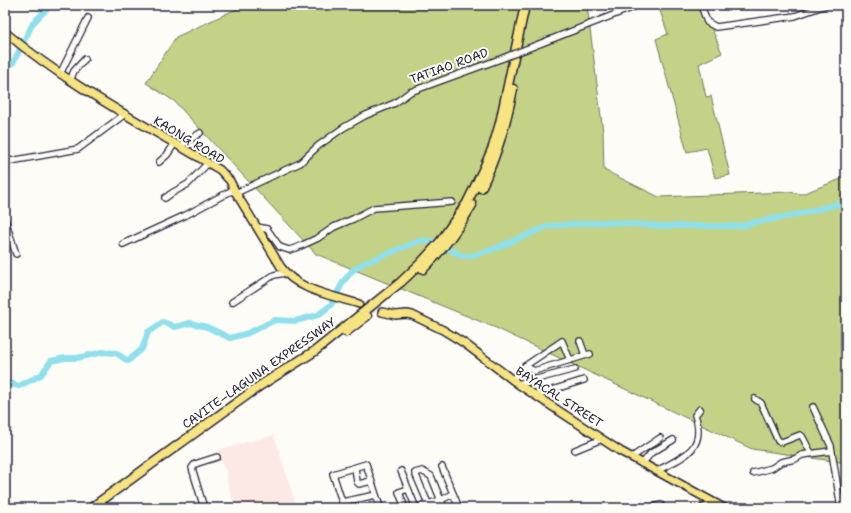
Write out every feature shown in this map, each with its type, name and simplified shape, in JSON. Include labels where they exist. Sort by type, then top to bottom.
[{"type":"highway","name":"CAVITE–LAGUNA EXPRESSWAY","points":[[457,225],[476,186],[500,123],[525,5]]},
{"type":"highway","name":"CAVITE–LAGUNA EXPRESSWAY","points":[[100,508],[257,393],[327,348],[398,292],[424,264],[440,242],[457,225],[488,174],[498,150],[506,125],[530,5]]},
{"type":"highway","name":"CAVITE–LAGUNA EXPRESSWAY","points":[[91,508],[246,395],[315,350],[424,264]]},
{"type":"main road","name":"KAONG ROAD","points":[[5,32],[29,52],[70,81],[220,170],[230,181],[285,273],[298,283],[358,304]]},
{"type":"main road","name":"BAYACAL STREET","points":[[382,312],[395,315],[412,315],[443,330],[464,343],[515,382],[602,439],[642,464],[724,508]]},
{"type":"main road","points":[[703,508],[717,504]]},
{"type":"street","name":"TATIAO ROAD","points":[[124,244],[186,215],[226,193],[231,191],[236,193],[300,163],[318,146],[343,128],[364,116],[395,102],[410,92],[503,58],[639,5]]},
{"type":"street","points":[[701,5],[708,22],[716,27],[795,16],[826,5]]},
{"type":"street","points":[[60,74],[88,18]]},
{"type":"street","points":[[70,81],[74,71],[85,59]]},
{"type":"street","points":[[5,162],[78,149],[125,114]]},
{"type":"street","points":[[159,162],[178,145],[200,133]]},
{"type":"street","points":[[165,198],[188,184],[208,163]]},
{"type":"street","points":[[257,227],[267,229],[280,247],[289,250],[318,238],[334,227],[374,208],[452,202]]},
{"type":"street","points":[[5,220],[16,254]]},
{"type":"street","points":[[274,275],[277,260]]},
{"type":"street","points":[[232,302],[274,275],[285,273]]},
{"type":"street","points":[[515,382],[525,366],[562,341],[570,360]]},
{"type":"street","points":[[525,366],[534,371],[588,355],[580,341]]},
{"type":"street","points":[[515,382],[575,369]]},
{"type":"street","points":[[536,395],[584,380]]},
{"type":"street","points":[[755,399],[762,404],[778,441],[782,442],[800,435],[811,453]]},
{"type":"street","points":[[813,407],[828,438],[841,508]]},
{"type":"street","points":[[657,471],[689,454],[697,440],[699,425],[695,415],[700,409]]},
{"type":"street","points":[[632,457],[660,438]]},
{"type":"street","points":[[575,450],[602,439]]},
{"type":"street","points":[[642,464],[651,453],[673,440]]},
{"type":"street","points":[[753,473],[772,468],[781,462],[792,460],[800,456],[811,453],[831,451]]},
{"type":"street","points":[[204,508],[192,468],[195,464],[217,457]]},
{"type":"street","points":[[376,494],[342,502],[334,474],[366,464],[376,494],[379,508]]},
{"type":"street","points":[[442,467],[459,508]]},
{"type":"street","points":[[355,468],[357,482],[359,484],[371,481]]},
{"type":"street","points":[[401,471],[415,508],[429,506],[453,494]]},
{"type":"street","points":[[429,506],[414,474],[422,471],[431,476],[444,508]]},
{"type":"street","points":[[405,508],[399,492],[408,489]]},
{"type":"street","points":[[648,508],[661,505],[662,508]]},
{"type":"shaded area","points":[[274,435],[297,508],[235,508],[227,481],[227,468],[224,469],[218,450]]},
{"type":"green space","points":[[245,5],[413,5],[420,8],[471,7],[472,5],[587,5],[603,132],[604,170],[659,197],[789,192],[802,194],[846,177],[846,463],[752,449],[496,328],[316,254],[174,101],[146,83],[176,37]]},
{"type":"green space","points":[[658,5],[702,5],[722,53],[699,64],[706,97],[711,96],[730,175],[715,178],[707,148],[687,152],[656,39],[668,34]]},
{"type":"waterway","points":[[5,67],[13,63],[33,23],[51,5]]},
{"type":"waterway","points":[[5,382],[19,386],[41,375],[51,361],[65,358],[77,358],[103,352],[116,353],[128,361],[142,349],[148,332],[163,322],[175,327],[190,323],[207,327],[230,338],[248,333],[275,320],[295,321],[318,315],[331,305],[343,282],[352,271],[364,263],[422,240],[436,242],[462,256],[471,256],[494,249],[548,226],[606,222],[661,226],[743,226],[846,202]]},
{"type":"tunnel","points":[[359,304],[382,312]]}]
